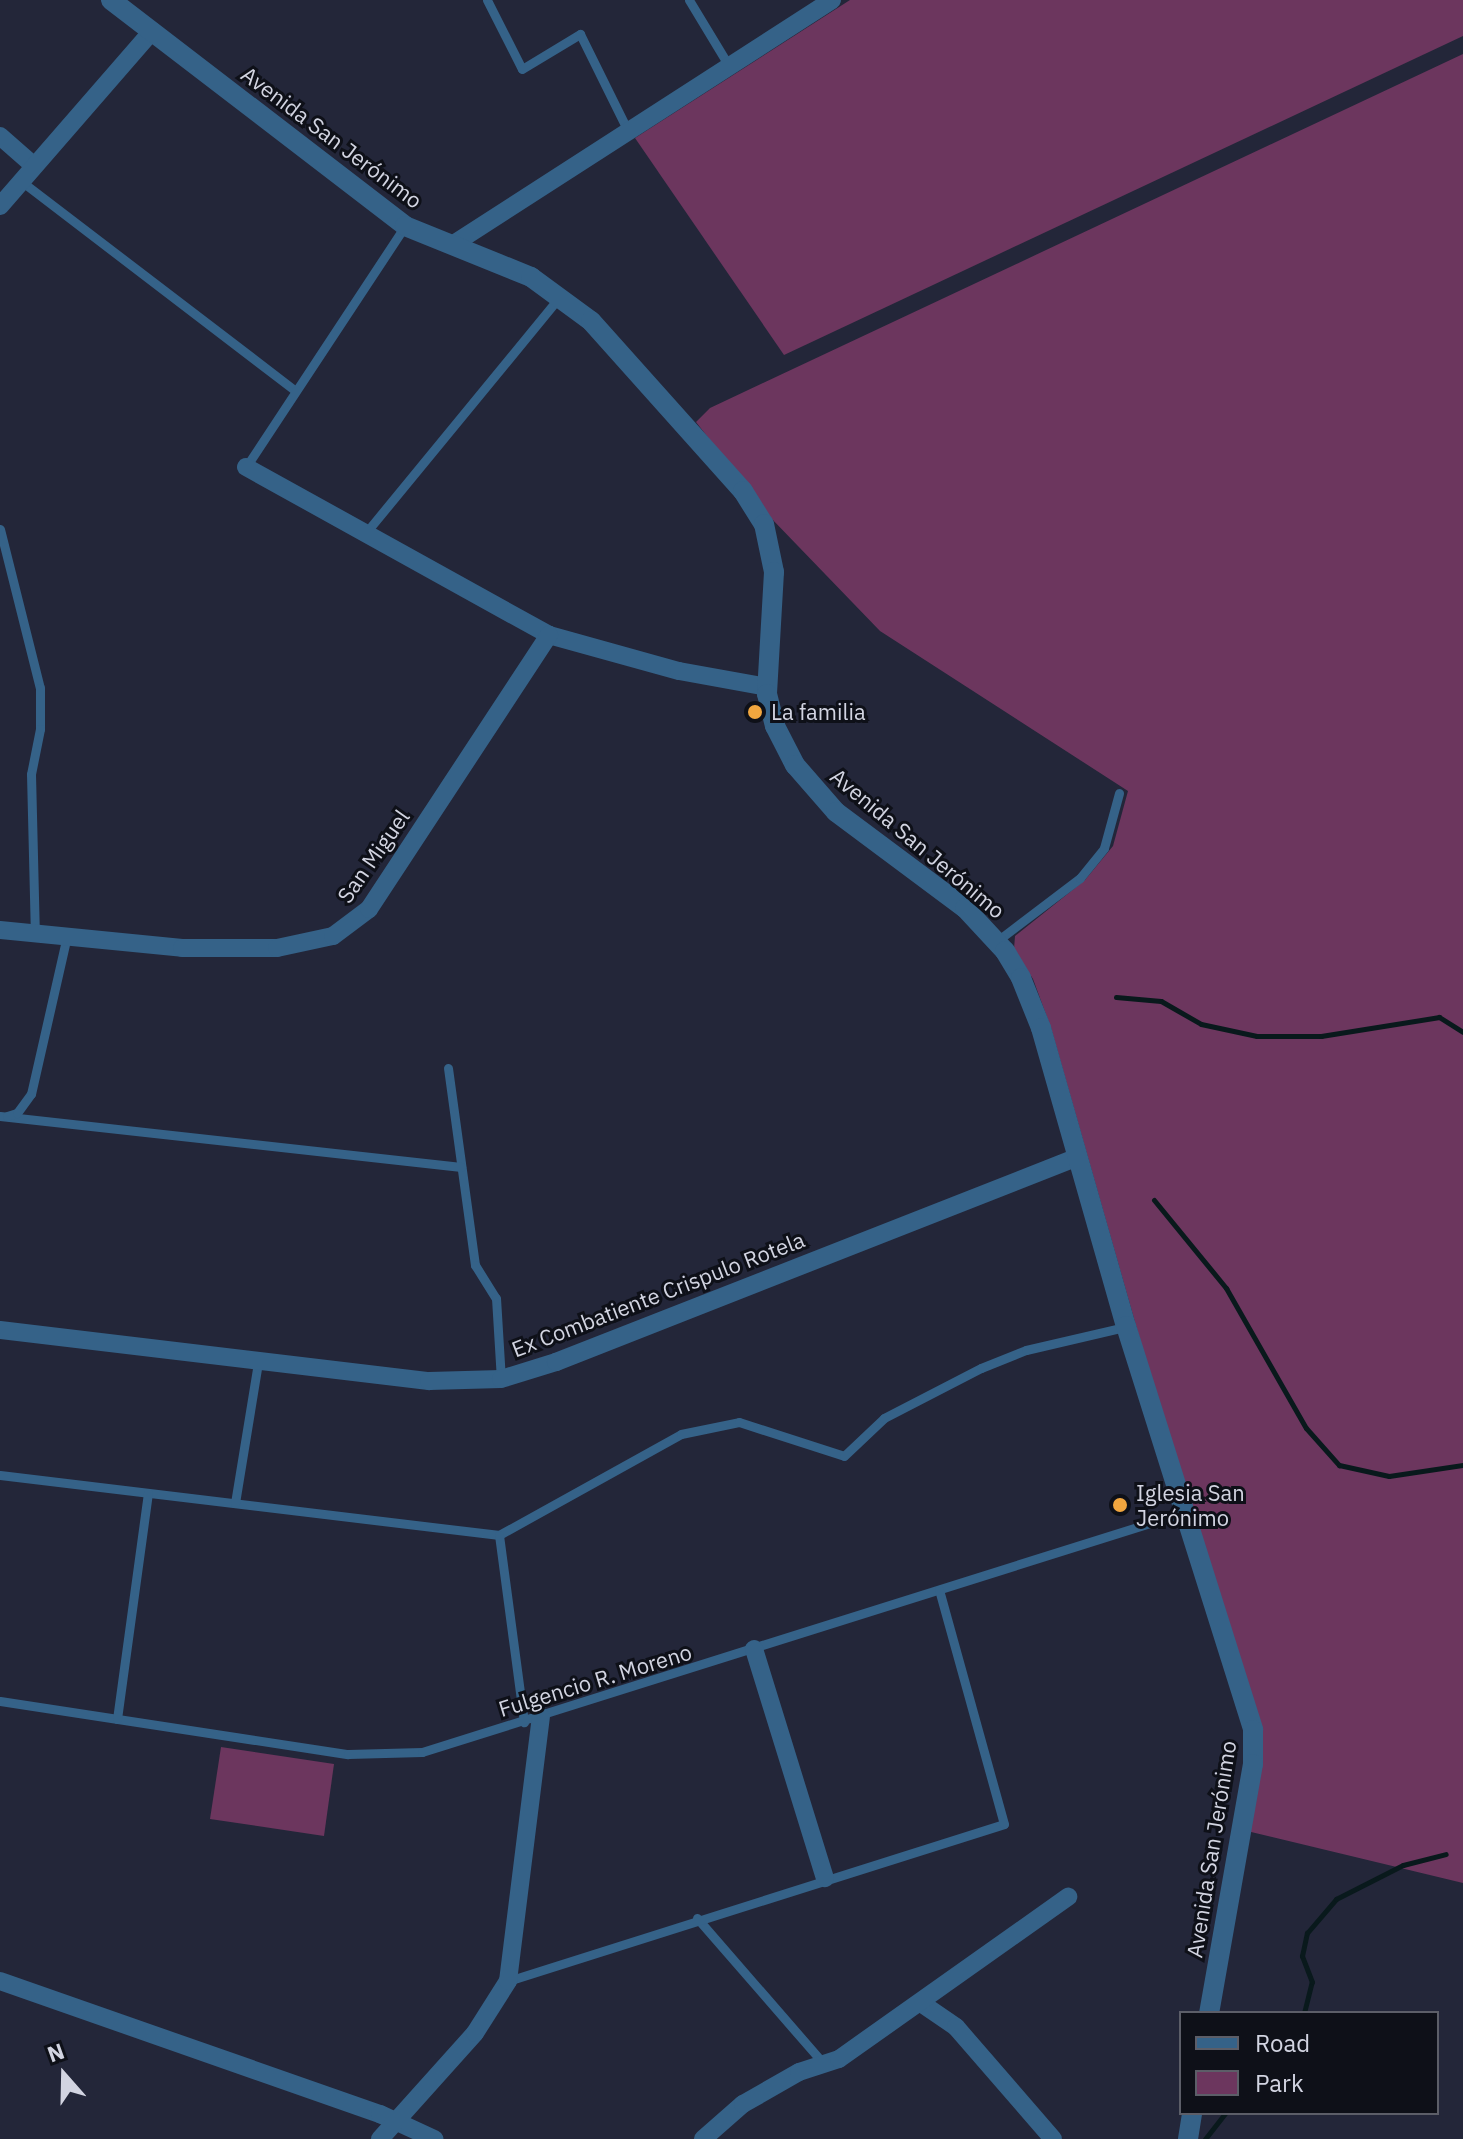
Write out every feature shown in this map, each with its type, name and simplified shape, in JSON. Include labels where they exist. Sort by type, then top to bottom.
[{"type":"street","name":"Avenida San Jerónimo","points":[[111,0],[405,226],[531,277],[560,295],[591,321],[743,491],[764,524],[774,572],[767,687],[775,726],[813,789],[836,812],[965,908],[997,941],[1033,1003],[1126,1326],[1253,1730],[1253,1764],[1209,2011]]},
{"type":"street","points":[[452,245],[729,66],[812,5],[832,0]]},
{"type":"street","points":[[0,206],[152,31]]},
{"type":"street","points":[[0,136],[33,165]]},
{"type":"street","points":[[246,467],[549,635],[679,671],[767,687]]},
{"type":"street","name":"San Miguel","points":[[0,930],[66,940],[277,948],[333,936],[353,924],[369,909],[549,635]]},
{"type":"street","name":"Ex Combatiente Crispulo Rotela","points":[[0,1330],[429,1381],[501,1379],[556,1362],[1078,1157]]},
{"type":"street","points":[[754,1649],[825,1878]]},
{"type":"street","points":[[380,2139],[475,2033],[508,1981],[533,1719]]},
{"type":"street","points":[[703,2139],[743,2104],[799,2072],[825,2065],[921,2003],[1068,1897]]},
{"type":"street","points":[[0,1981],[434,2139]]},
{"type":"street","points":[[921,2003],[956,2027],[1053,2139]]},
{"type":"street","points":[[1188,2139],[1192,2115]]},
{"type":"lane","points":[[487,0],[522,69],[580,34],[628,131]]},
{"type":"lane","points":[[689,0],[729,66]]},
{"type":"lane","points":[[21,181],[293,389]]},
{"type":"lane","points":[[246,467],[293,389],[405,226]]},
{"type":"lane","points":[[364,535],[560,295]]},
{"type":"lane","points":[[0,529],[40,688],[40,729],[31,774],[35,936]]},
{"type":"lane","points":[[997,941],[1080,878],[1104,848],[1119,793]]},
{"type":"lane","points":[[2,1117],[17,1113],[31,1094],[66,940]]},
{"type":"lane","points":[[448,1068],[475,1265],[496,1298],[501,1379]]},
{"type":"lane","points":[[2,1117],[461,1167]]},
{"type":"lane","points":[[0,1475],[499,1535],[681,1434],[739,1422],[844,1456],[884,1418],[981,1368],[1026,1350],[1126,1326]]},
{"type":"lane","points":[[235,1503],[258,1363]]},
{"type":"lane","points":[[117,1719],[148,1493]]},
{"type":"lane","name":"Fulgencio R. Moreno","points":[[0,1701],[380,1756],[422,1752],[1185,1512]]},
{"type":"lane","points":[[499,1535],[533,1719]]},
{"type":"lane","points":[[508,1981],[697,1918],[1004,1824],[939,1590]]},
{"type":"lane","points":[[697,1918],[825,2065]]},
{"type":"green space","points":[[850,0],[1463,0],[1463,36],[784,355],[635,138]]},
{"type":"green space","points":[[1463,54],[1463,1883],[1247,1831],[1261,1763],[1051,1028],[1033,979],[1014,949],[1015,936],[1085,880],[1113,846],[1128,791],[880,631],[770,517],[696,422],[710,408]]},
{"type":"green space","points":[[221,1747],[334,1764],[324,1836],[210,1819]]},
{"type":"waterway","points":[[1116,997],[1161,1001],[1201,1024],[1257,1036],[1321,1036],[1439,1017],[1463,1032]]},
{"type":"waterway","points":[[1154,1200],[1226,1288],[1306,1428],[1339,1465],[1389,1476],[1463,1465]]},
{"type":"waterway","points":[[1305,2011],[1312,1982],[1302,1956],[1307,1933],[1336,1899],[1403,1865],[1446,1854]]},
{"type":"waterway","points":[[1205,2139],[1223,2115]]},
{"type":"place","name":"La familia","points":[[755,712]]},
{"type":"place","name":"Iglesia San Jerónimo","points":[[1120,1505]]}]
